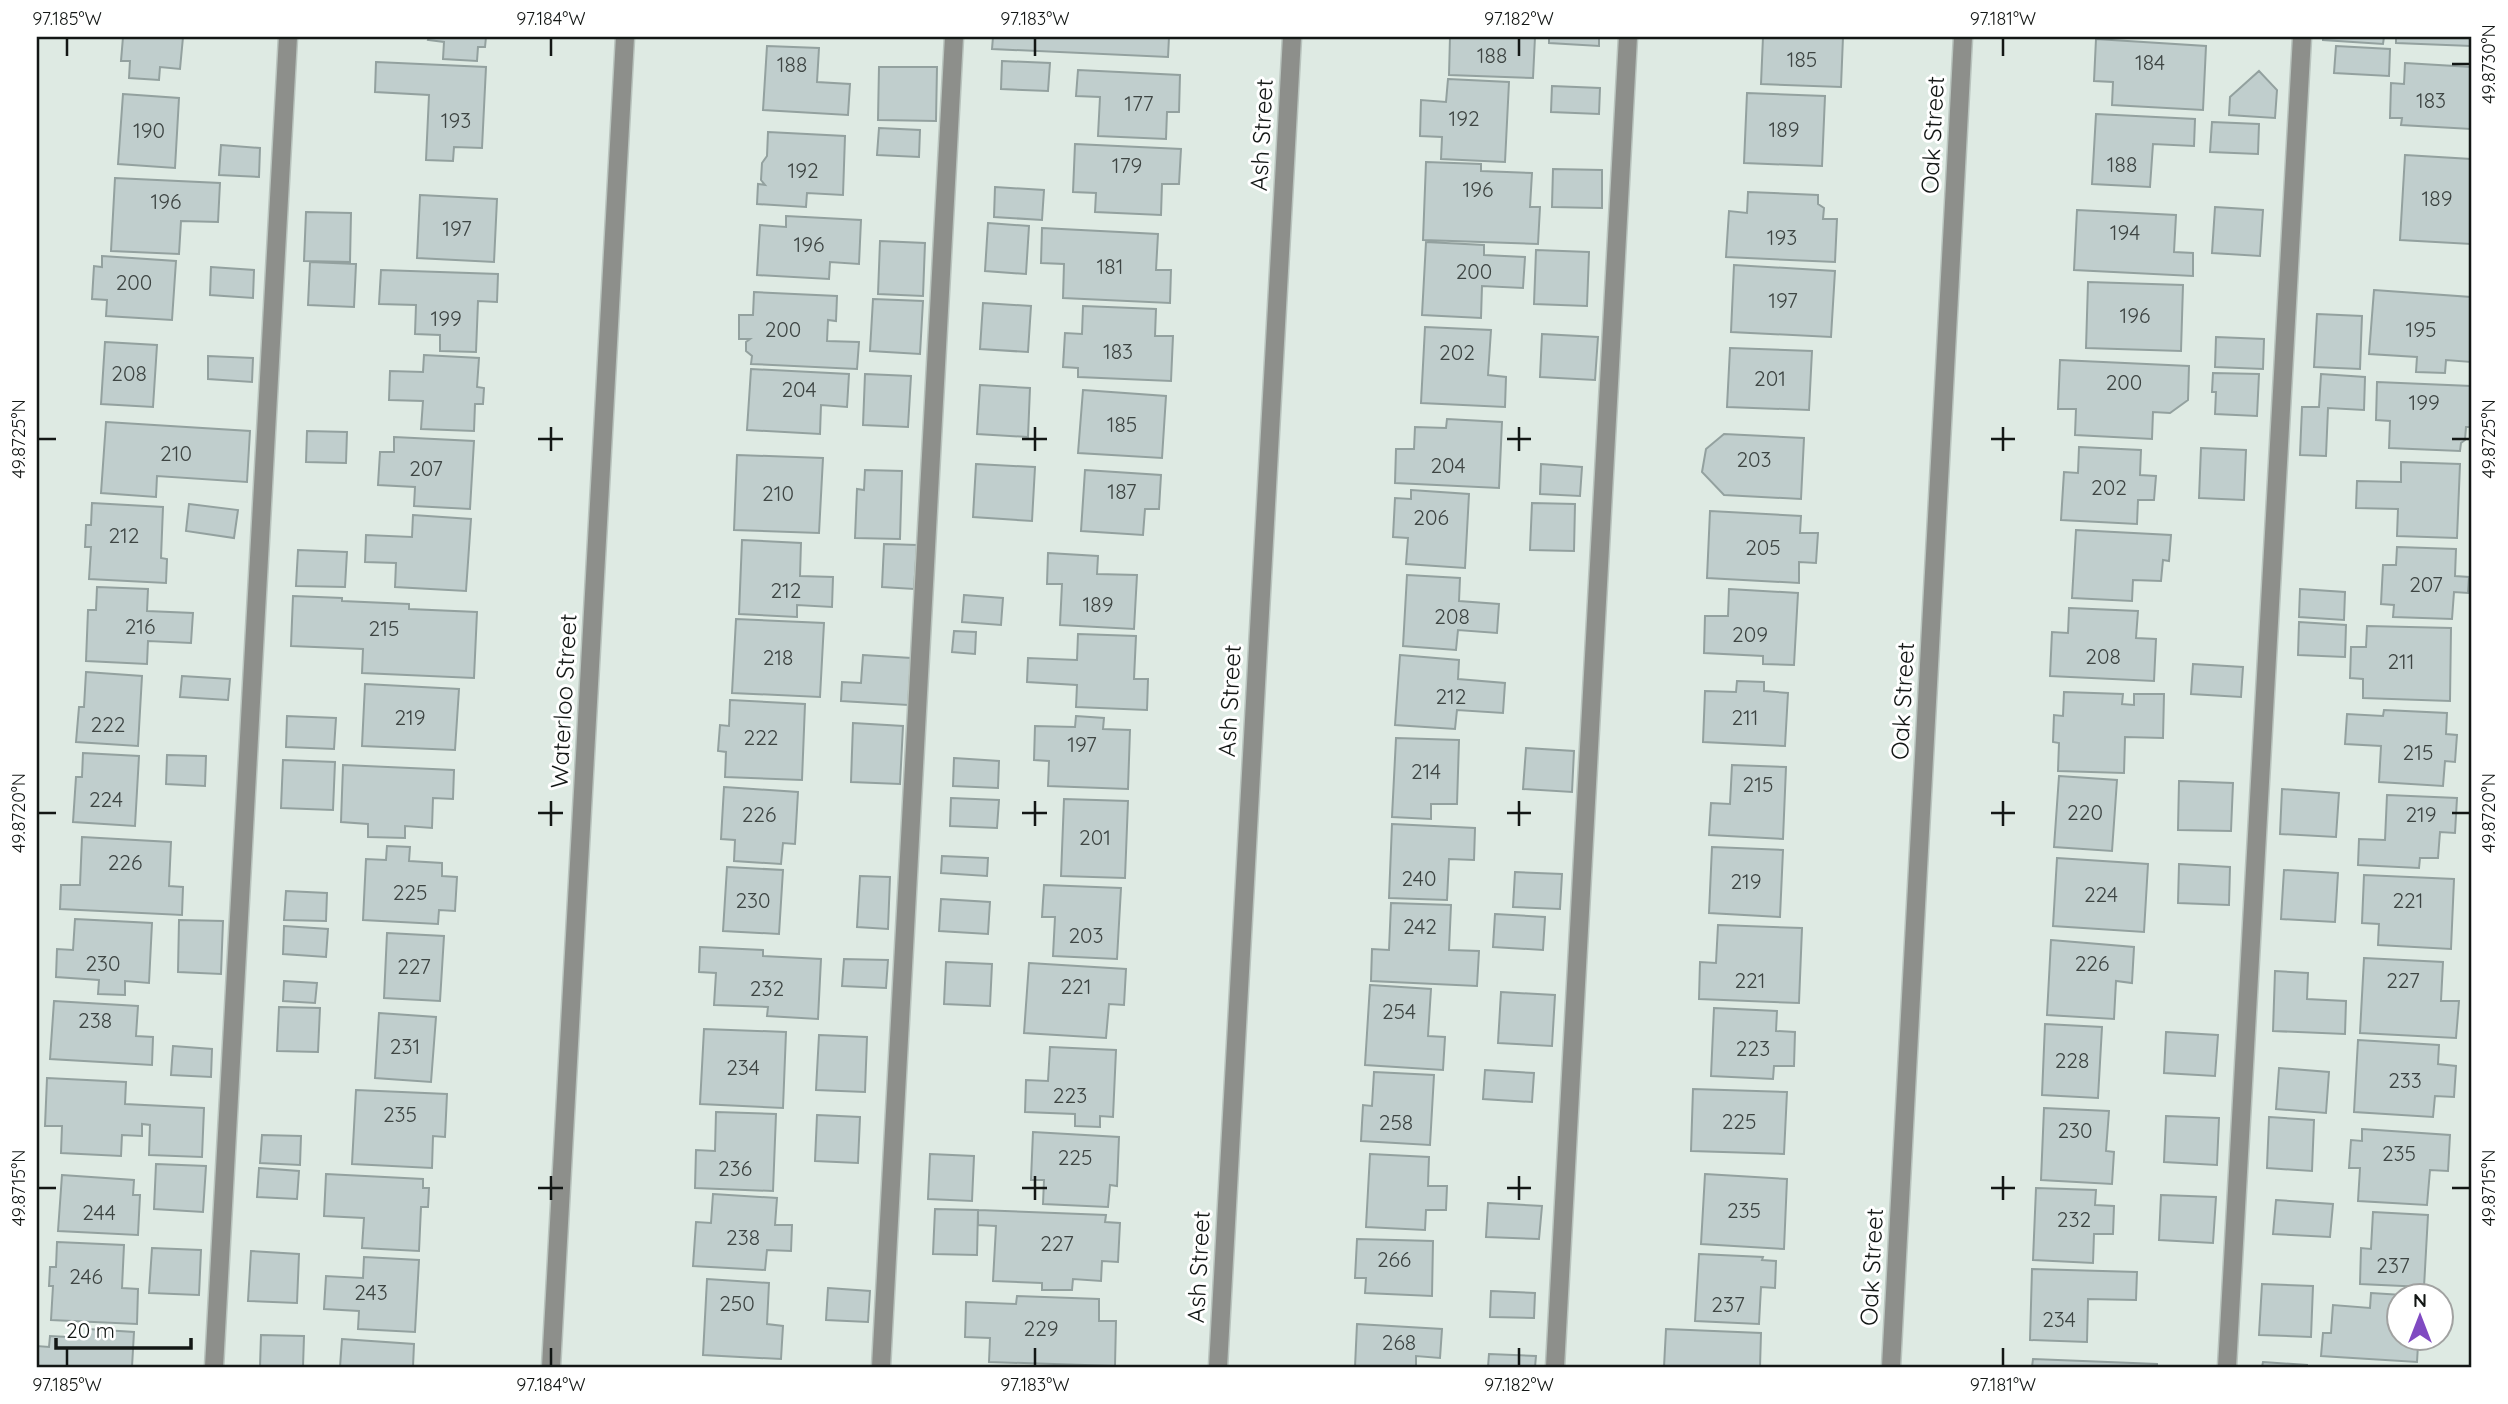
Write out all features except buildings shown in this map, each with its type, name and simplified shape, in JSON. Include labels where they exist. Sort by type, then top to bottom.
[{"type":"street","points":[[214,1367],[288,37]]},
{"type":"street","name":"Waterloo Street","points":[[551,1367],[625,37]]},
{"type":"street","points":[[881,1367],[954,37]]},
{"type":"street","name":"Ash Street","points":[[1218,1367],[1292,37]]},
{"type":"street","points":[[1555,1367],[1628,37]]},
{"type":"street","name":"Oak Street","points":[[1891,1367],[1963,37]]},
{"type":"street","points":[[2227,1367],[2302,37]]}]
